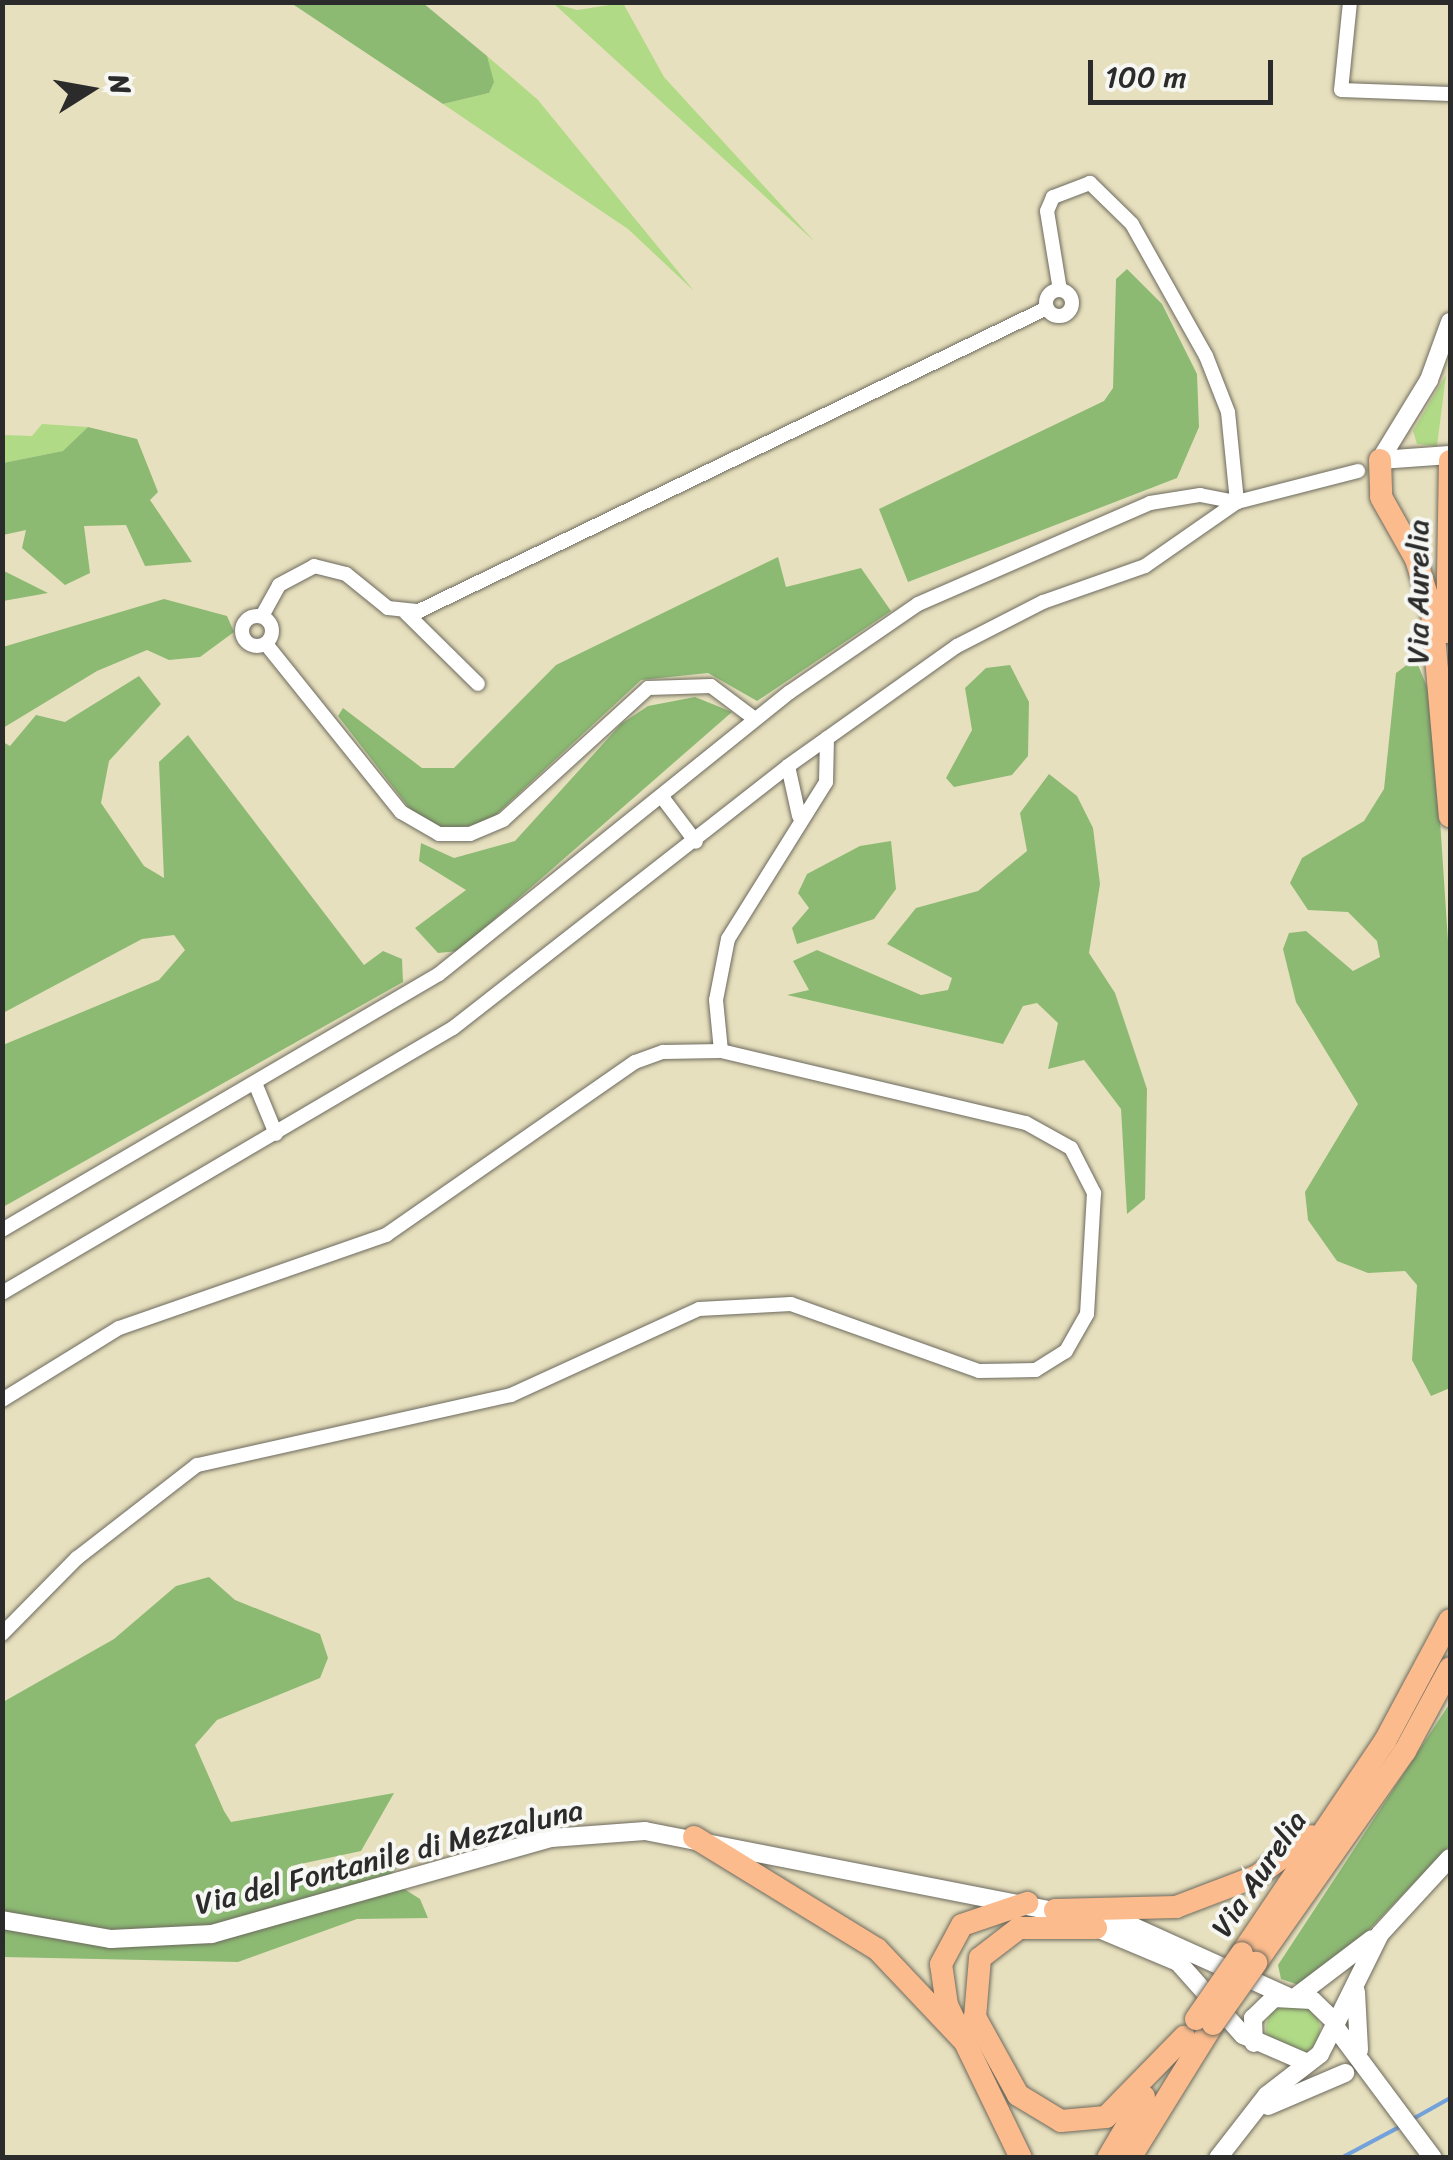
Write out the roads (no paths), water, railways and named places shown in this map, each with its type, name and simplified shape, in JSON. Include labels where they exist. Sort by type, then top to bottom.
[{"type":"highway","name":"Via Aurelia","points":[[1450,458],[1450,722]]},
{"type":"highway","points":[[1369,465],[1380,497],[1416,559],[1432,612],[1450,816]]},
{"type":"highway","name":"Via Aurelia","points":[[1249,1958],[1367,1768],[1450,1620]]},
{"type":"highway","name":"Via Aurelia","points":[[1108,2158],[1198,2026],[1405,1752],[1450,1668]]},
{"type":"highway","points":[[1055,1910],[1166,1909],[1257,1876],[1307,1840],[1367,1768]]},
{"type":"highway","points":[[694,1837],[877,1949],[965,2042]]},
{"type":"highway","points":[[1022,2158],[942,1986],[944,1946],[979,1914],[1028,1904]]},
{"type":"highway","points":[[1088,1922],[1019,1928],[980,1958],[975,2018],[1018,2094],[1061,2121],[1106,2118],[1198,2026]]},
{"type":"highway","name":"Via Aurelia","points":[[1130,2158],[1198,2026]]},
{"type":"street","points":[[1350,2],[1341,90],[1450,94]]},
{"type":"street","points":[[1047,308],[1070,310],[1060,290],[1048,211],[1054,197],[1090,183],[1132,224],[1206,356],[1231,427],[1237,502]]},
{"type":"street","points":[[406,613],[1047,308],[1060,290]]},
{"type":"street","points":[[1369,465],[1429,380],[1450,322]]},
{"type":"street","points":[[2,1230],[450,966],[755,719],[889,622],[1034,546],[1169,499],[1237,502],[1369,465],[1450,458]]},
{"type":"street","points":[[2,1293],[120,1216],[276,1134],[453,1028],[696,842],[788,766],[985,630],[1144,566],[1237,502]]},
{"type":"street","points":[[478,684],[406,613],[320,566],[286,578],[262,616],[246,621],[242,635],[266,644],[401,812],[448,836],[503,820],[648,688],[711,686],[755,719]]},
{"type":"street","points":[[262,616],[273,632],[266,644]]},
{"type":"street","points":[[721,1051],[716,1000],[728,939],[799,816],[830,772],[827,738]]},
{"type":"street","points":[[788,766],[799,816]]},
{"type":"street","points":[[662,797],[696,842]]},
{"type":"street","points":[[2,1400],[119,1328],[386,1235],[646,1056],[721,1051],[1026,1123],[1066,1144],[1088,1174],[1096,1213],[1089,1305],[1071,1344],[1036,1370],[997,1374],[791,1304],[691,1311],[511,1395],[197,1465],[76,1558],[2,1634]]},
{"type":"street","points":[[255,1082],[276,1134]]},
{"type":"street","name":"Via del Fontanile di Mezzaluna","points":[[2,1920],[110,1938],[194,1936],[561,1836],[694,1837],[1028,1904],[1088,1922],[1187,1968],[1254,2043]]},
{"type":"street","points":[[1388,2103],[1345,2073],[1254,2043],[1258,2009],[1292,1996],[1380,1934],[1450,1858]]},
{"type":"street","name":"Via del Fontanile di Mezzaluna","points":[[1088,1922],[1177,1942],[1292,1996],[1336,2026]]},
{"type":"street","points":[[1218,2158],[1249,2118],[1309,2062],[1336,2026],[1380,1934]]},
{"type":"street","points":[[1361,2060],[1353,2009],[1362,1968]]},
{"type":"street","points":[[1336,2026],[1388,2103],[1433,2158]]},
{"type":"street","points":[[1249,2118],[1301,2086],[1345,2073]]},
{"type":"waterway","points":[[1411,2120],[1450,2098]]},
{"type":"waterway","points":[[1341,2158],[1403,2125]]}]
